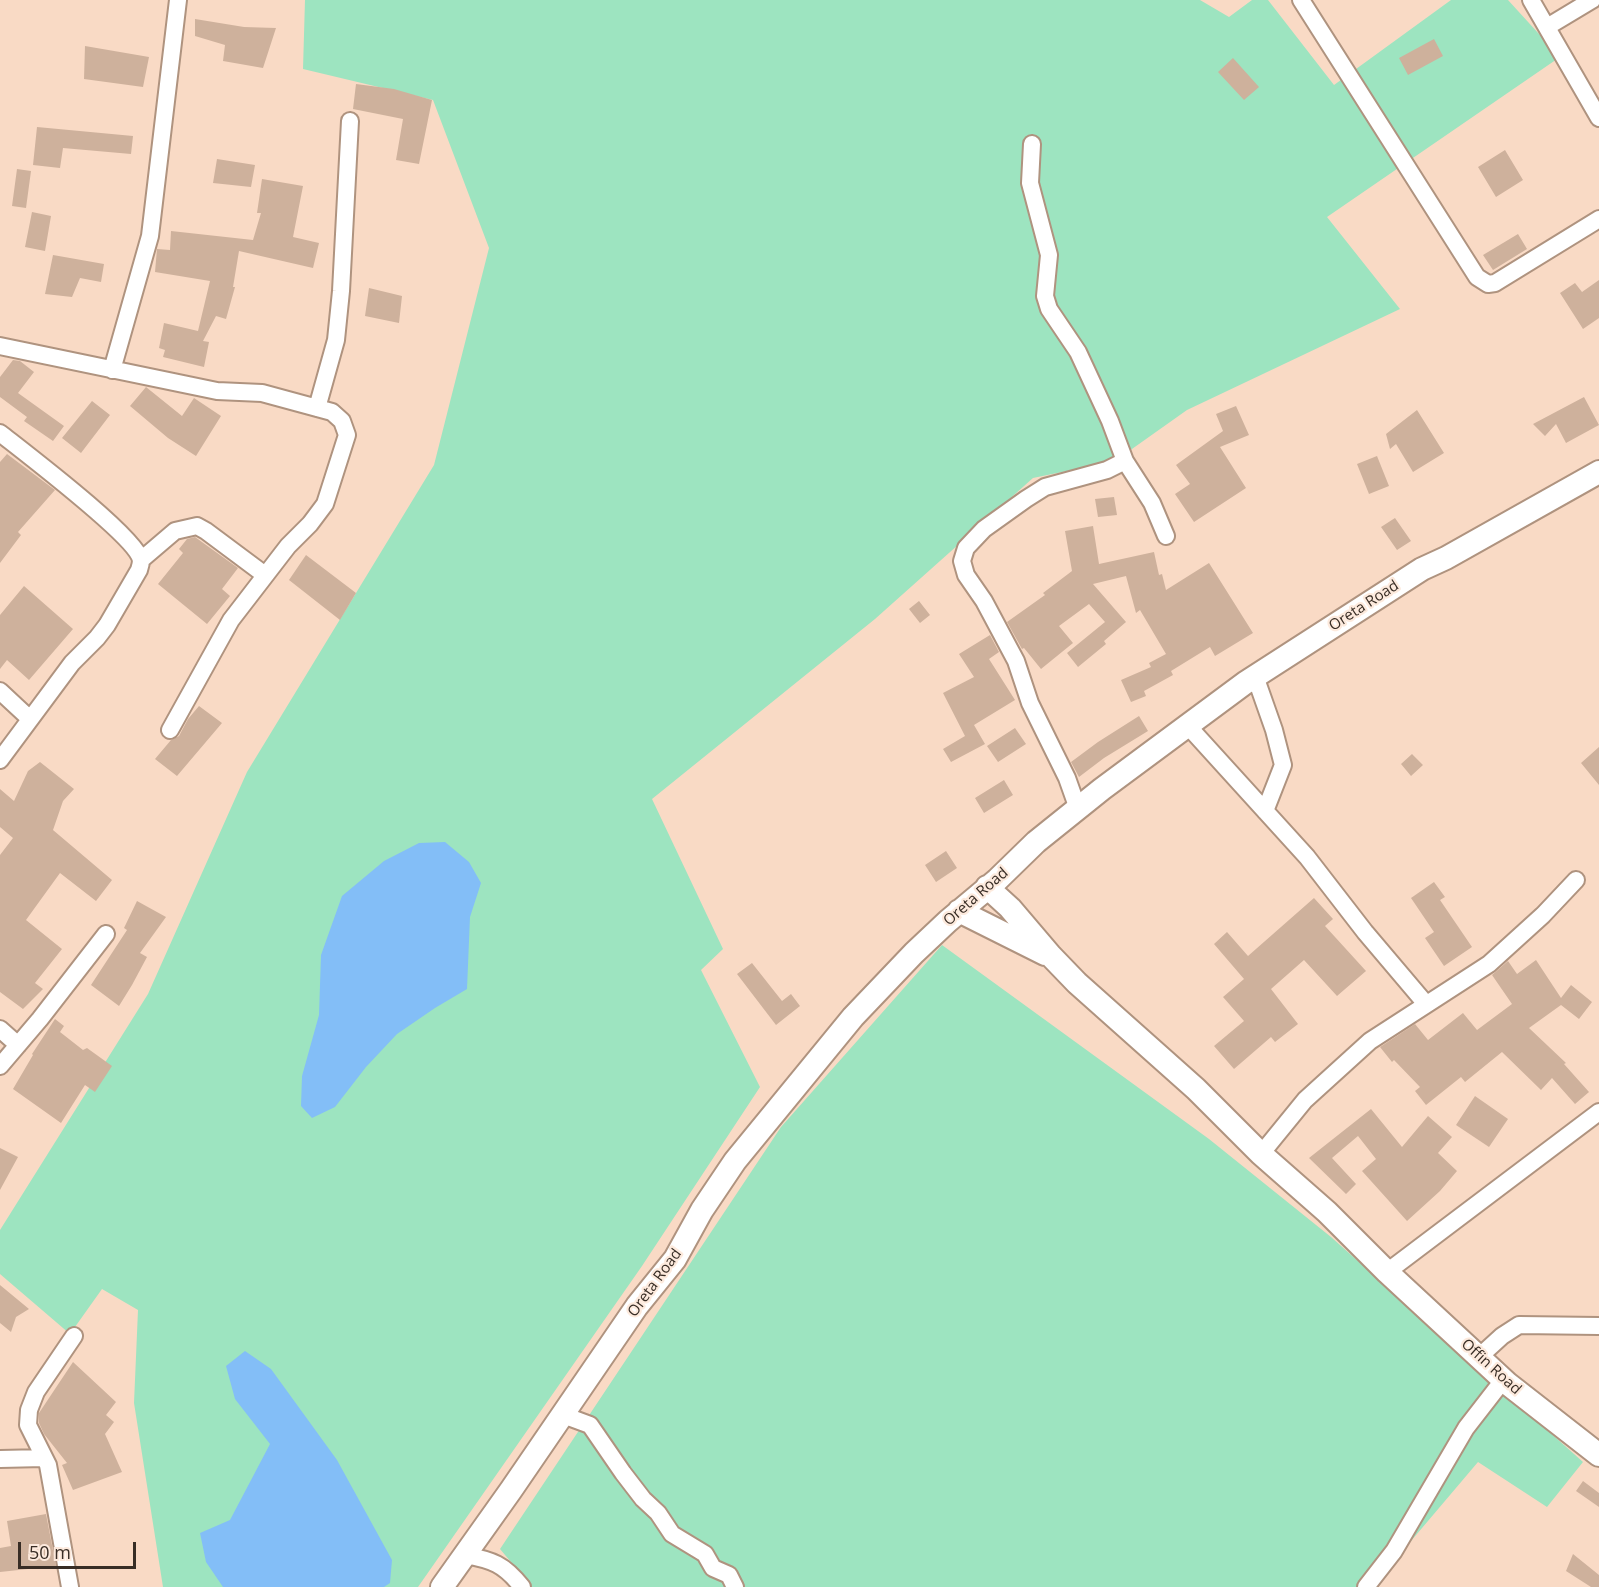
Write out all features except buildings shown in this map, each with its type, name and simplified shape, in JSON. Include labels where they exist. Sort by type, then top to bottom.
[{"type":"street","points":[[112,370],[150,236],[178,0]]},
{"type":"street","points":[[1300,0],[1477,277],[1488,284],[1495,283],[1599,219]]},
{"type":"street","points":[[1531,0],[1599,118]]},
{"type":"street","points":[[1547,27],[1592,0]]},
{"type":"street","points":[[317,408],[336,340],[341,291],[350,122]]},
{"type":"street","points":[[1032,144],[1030,183],[1049,255],[1045,296],[1049,309],[1078,352],[1110,421],[1125,461],[1152,503],[1166,536]]},
{"type":"street","points":[[0,346],[217,391],[262,393],[332,412],[342,421],[347,435],[325,504],[231,620],[170,730]]},
{"type":"street","points":[[0,433],[104,518],[132,545],[141,560],[140,570],[107,625],[72,663],[0,760]]},
{"type":"street","points":[[1078,809],[1067,778],[1030,703],[1016,661],[984,601],[966,575],[962,561],[966,548],[984,529],[1026,499],[1045,488],[1107,470],[1125,461]]},
{"type":"street","name":"Oreta Road","points":[[442,1587],[637,1306],[675,1259],[702,1210],[735,1161],[853,1017],[914,953],[1036,842],[1255,676],[1422,569],[1446,558],[1599,472]]},
{"type":"street","points":[[141,560],[175,531],[197,526],[266,575]]},
{"type":"street","points":[[1255,676],[1275,730],[1283,765],[1265,811]]},
{"type":"street","points":[[0,691],[30,719]]},
{"type":"street","points":[[1188,726],[1307,857],[1365,932],[1426,1004]]},
{"type":"street","points":[[1261,1154],[1305,1100],[1370,1041],[1489,964],[1543,915],[1576,880]]},
{"type":"street","points":[[987,888],[1025,924],[1050,956]]},
{"type":"street","points":[[959,911],[1050,956]]},
{"type":"street","points":[[0,1066],[40,1020],[106,934]]},
{"type":"street","name":"Offin Road","points":[[1050,956],[1113,1016],[1196,1089],[1261,1154],[1327,1212],[1387,1272],[1479,1357],[1599,1455]]},
{"type":"street","points":[[0,1029],[18,1044]]},
{"type":"street","points":[[1387,1272],[1599,1112]]},
{"type":"street","points":[[1479,1357],[1502,1336],[1519,1325],[1599,1326]]},
{"type":"street","points":[[70,1587],[53,1488],[44,1458],[28,1425],[28,1410],[36,1392],[74,1336]]},
{"type":"street","points":[[1366,1587],[1394,1551],[1466,1428],[1504,1379]]},
{"type":"street","points":[[563,1415],[590,1425],[623,1473],[643,1499],[658,1513],[672,1534],[705,1554],[712,1568],[729,1575],[735,1587]]},
{"type":"street","points":[[0,1459],[44,1458]]},
{"type":"street","points":[[465,1555],[490,1559],[511,1574],[522,1587]]},
{"type":"green space","points":[[305,0],[1200,0],[1229,17],[1252,0],[1268,0],[1334,85],[1451,0],[1508,0],[1560,57],[1327,217],[1400,309],[1187,410],[1115,461],[1033,478],[875,619],[652,799],[723,949],[701,970],[760,1087],[642,1266],[418,1587],[163,1587],[134,1403],[138,1310],[102,1289],[70,1334],[0,1274],[0,1230],[148,994],[247,772],[434,465],[489,248],[433,100],[303,69]]},
{"type":"green space","points":[[942,945],[1209,1139],[1331,1237],[1583,1462],[1547,1507],[1478,1462],[1372,1587],[532,1587],[500,1549],[781,1127]]},
{"type":"water","points":[[445,842],[469,862],[481,883],[470,917],[467,989],[397,1034],[366,1067],[335,1107],[312,1118],[301,1106],[302,1076],[319,1015],[321,955],[342,896],[384,861],[419,843]]},
{"type":"water","points":[[245,1351],[271,1369],[337,1460],[392,1560],[390,1583],[384,1587],[223,1587],[206,1562],[200,1533],[230,1520],[270,1444],[235,1399],[226,1366]]}]
